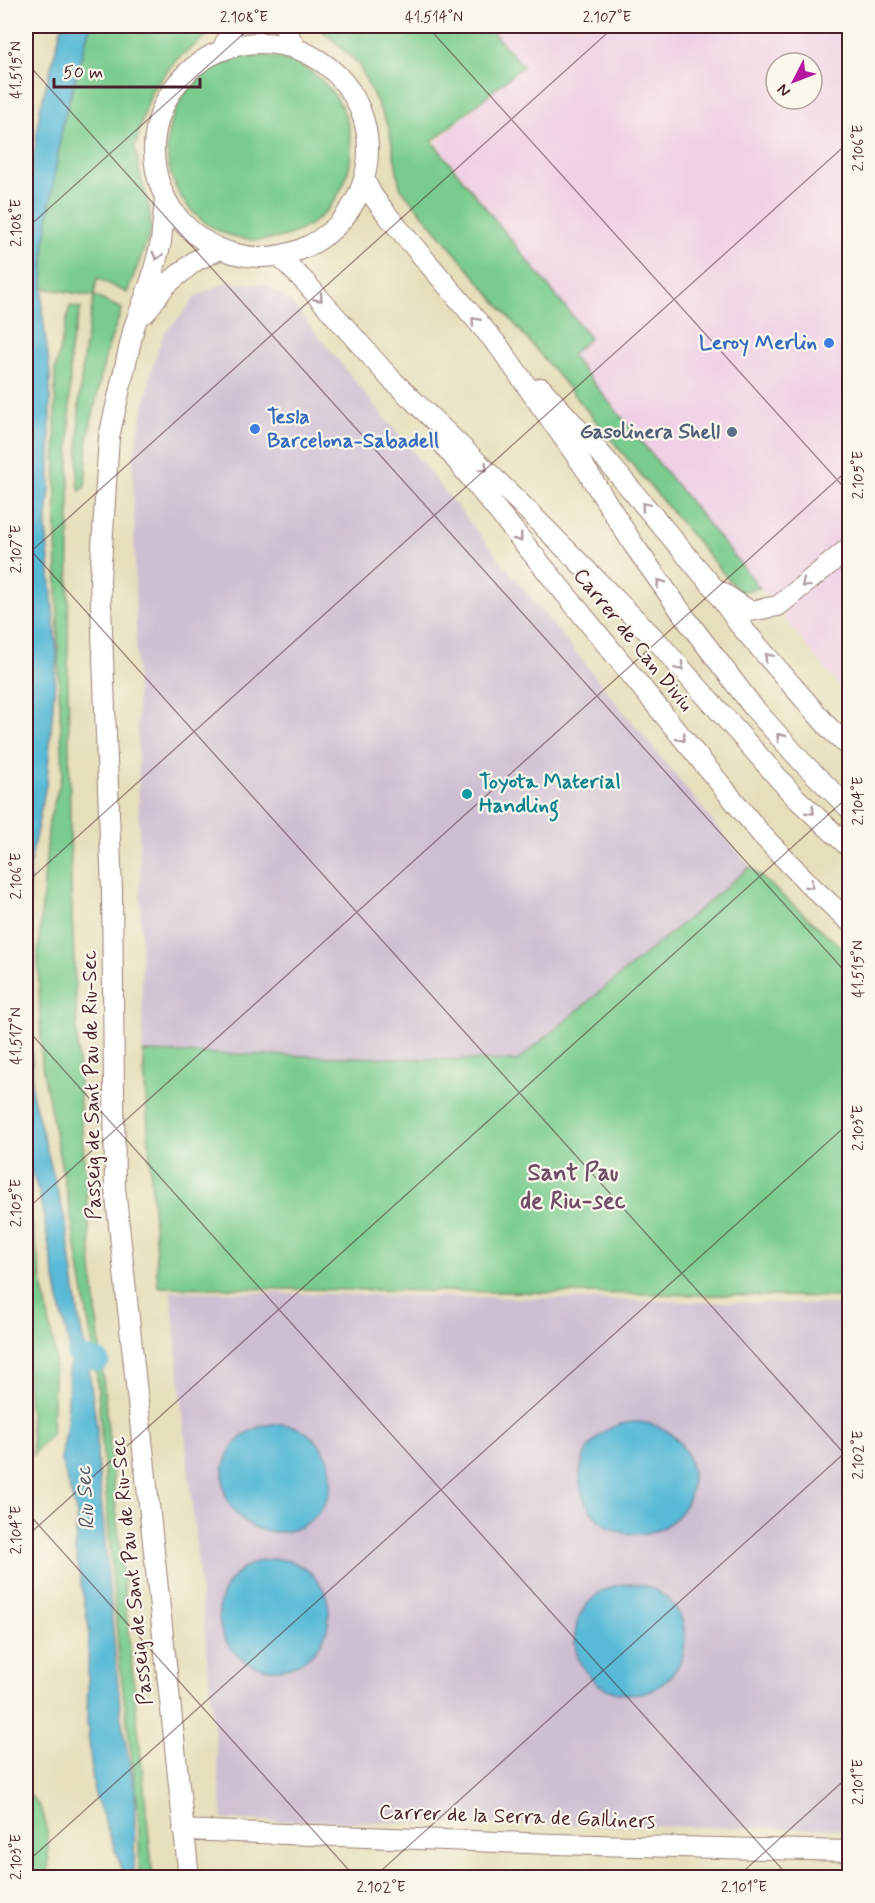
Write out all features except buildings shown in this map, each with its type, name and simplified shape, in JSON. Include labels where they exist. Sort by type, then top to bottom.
[{"type":"street","points":[[222,50],[233,26]]},
{"type":"street","points":[[284,26],[296,49]]},
{"type":"street","points":[[846,26],[849,30]]},
{"type":"street","points":[[258,43],[278,44],[296,49],[326,64],[355,98],[368,143],[364,179],[356,200],[337,226],[310,245],[279,256],[249,257],[220,249],[188,229],[165,198],[155,171],[153,152],[154,134],[162,107],[177,82],[190,69],[222,50],[240,44],[258,43]]},
{"type":"street","points":[[364,179],[372,195],[388,216],[500,348],[587,471],[633,544],[753,706],[803,763],[849,809]]},
{"type":"street","name":"Passeig de Sant Pau de Riu-Sec","points":[[165,198],[161,242],[151,281],[134,327],[109,437],[100,579],[112,891],[115,1188],[189,1878]]},
{"type":"street","name":"Passeig de Sant Pau de Riu-Sec","points":[[134,327],[165,286],[195,261],[220,249]]},
{"type":"street","name":"Carrer de Can Diviu","points":[[279,256],[390,378],[761,834],[849,922]]},
{"type":"street","points":[[500,348],[531,377],[607,461],[714,588],[738,623],[830,729],[849,747]]},
{"type":"street","name":"Carrer de Can Diviu","points":[[390,378],[521,504],[657,641],[796,798],[849,848]]},
{"type":"street","points":[[714,588],[750,611],[778,606],[849,547]]},
{"type":"street","name":"Carrer de la Serra de Galliners","points":[[183,1830],[553,1844],[849,1851]]},
{"type":"shaded area","points":[[487,26],[849,26],[849,698],[571,354],[589,338],[435,142],[523,66]]},
{"type":"shaded area","points":[[226,283],[265,284],[289,300],[750,867],[517,1061],[143,1052],[133,459],[153,364],[164,333],[182,315],[196,296]]},
{"type":"shaded area","points":[[171,1291],[849,1305],[849,1829],[223,1820]]},
{"type":"green space","points":[[90,26],[216,26],[177,59],[152,90],[135,147],[149,208],[151,231],[127,293],[97,278],[94,296],[43,288],[45,239],[63,122]]},
{"type":"green space","points":[[317,26],[487,26],[523,66],[432,141],[590,338],[571,355],[760,588],[739,592],[400,187],[389,128],[358,63]]},
{"type":"green space","points":[[259,56],[294,63],[310,71],[324,83],[336,97],[344,113],[351,148],[344,183],[336,199],[324,213],[310,225],[294,233],[259,240],[224,233],[208,225],[194,213],[182,199],[174,183],[167,148],[174,113],[182,97],[194,83],[208,71],[224,63]]},
{"type":"green space","points":[[94,296],[122,309],[106,353],[88,438],[85,487],[80,491],[78,485],[79,402],[84,351]]},
{"type":"green space","points":[[70,306],[81,308],[70,348],[68,675],[71,889],[80,1104],[93,1280],[153,1877],[139,1877],[139,1815],[119,1659],[96,1367],[69,1205],[42,1066],[38,954],[49,821],[63,772],[59,689],[55,370]]},
{"type":"green space","points":[[750,867],[849,954],[849,1297],[158,1287],[143,1052],[517,1061]]},
{"type":"green space","points":[[26,1192],[55,1353],[52,1433],[33,1455],[26,1364]]},
{"type":"green space","points":[[26,1793],[35,1800],[45,1819],[49,1877],[26,1877]]},
{"type":"water","points":[[62,26],[90,26],[63,122],[45,239],[42,310],[50,373],[50,488],[46,528],[57,655],[47,780],[30,863],[26,1030],[26,215],[40,109]]},
{"type":"water","name":"Riu Sec","points":[[26,1030],[32,1054],[32,1093],[66,1224],[97,1429],[97,1454],[121,1718],[135,1791],[134,1878],[125,1877],[94,1792],[87,1722],[89,1628],[75,1550],[77,1515],[61,1459],[67,1424],[70,1350],[39,1192],[26,1157]]},
{"type":"water","points":[[636,1422],[657,1427],[675,1439],[687,1457],[692,1478],[687,1499],[675,1517],[657,1529],[636,1534],[615,1529],[597,1517],[585,1499],[580,1478],[585,1457],[597,1439],[615,1427]]},
{"type":"water","points":[[277,1424],[298,1428],[315,1440],[327,1457],[331,1478],[327,1499],[315,1516],[298,1528],[277,1532],[256,1528],[239,1516],[227,1499],[223,1478],[227,1457],[239,1440],[256,1428]]},
{"type":"water","points":[[274,1559],[295,1563],[313,1575],[325,1593],[329,1614],[325,1635],[313,1653],[295,1665],[274,1669],[253,1665],[235,1653],[223,1635],[219,1614],[223,1593],[235,1575],[253,1563]]},
{"type":"water","points":[[630,1584],[651,1588],[669,1600],[681,1618],[685,1639],[681,1660],[669,1678],[651,1690],[630,1694],[609,1690],[591,1678],[579,1660],[575,1639],[579,1618],[591,1600],[609,1588]]},
{"type":"waterway","points":[[77,1355],[99,1361]]},
{"type":"place","name":"Leroy Merlin","points":[[829,343]]},
{"type":"place","name":"Tesla Barcelona-Sabadell","points":[[255,429]]},
{"type":"place","name":"Gasolinera Shell","points":[[732,432]]},
{"type":"place","name":"Toyota Material Handling","points":[[467,794]]},
{"type":"district","name":"Sant Pau de Riu-sec","points":[[573,1187]]}]
